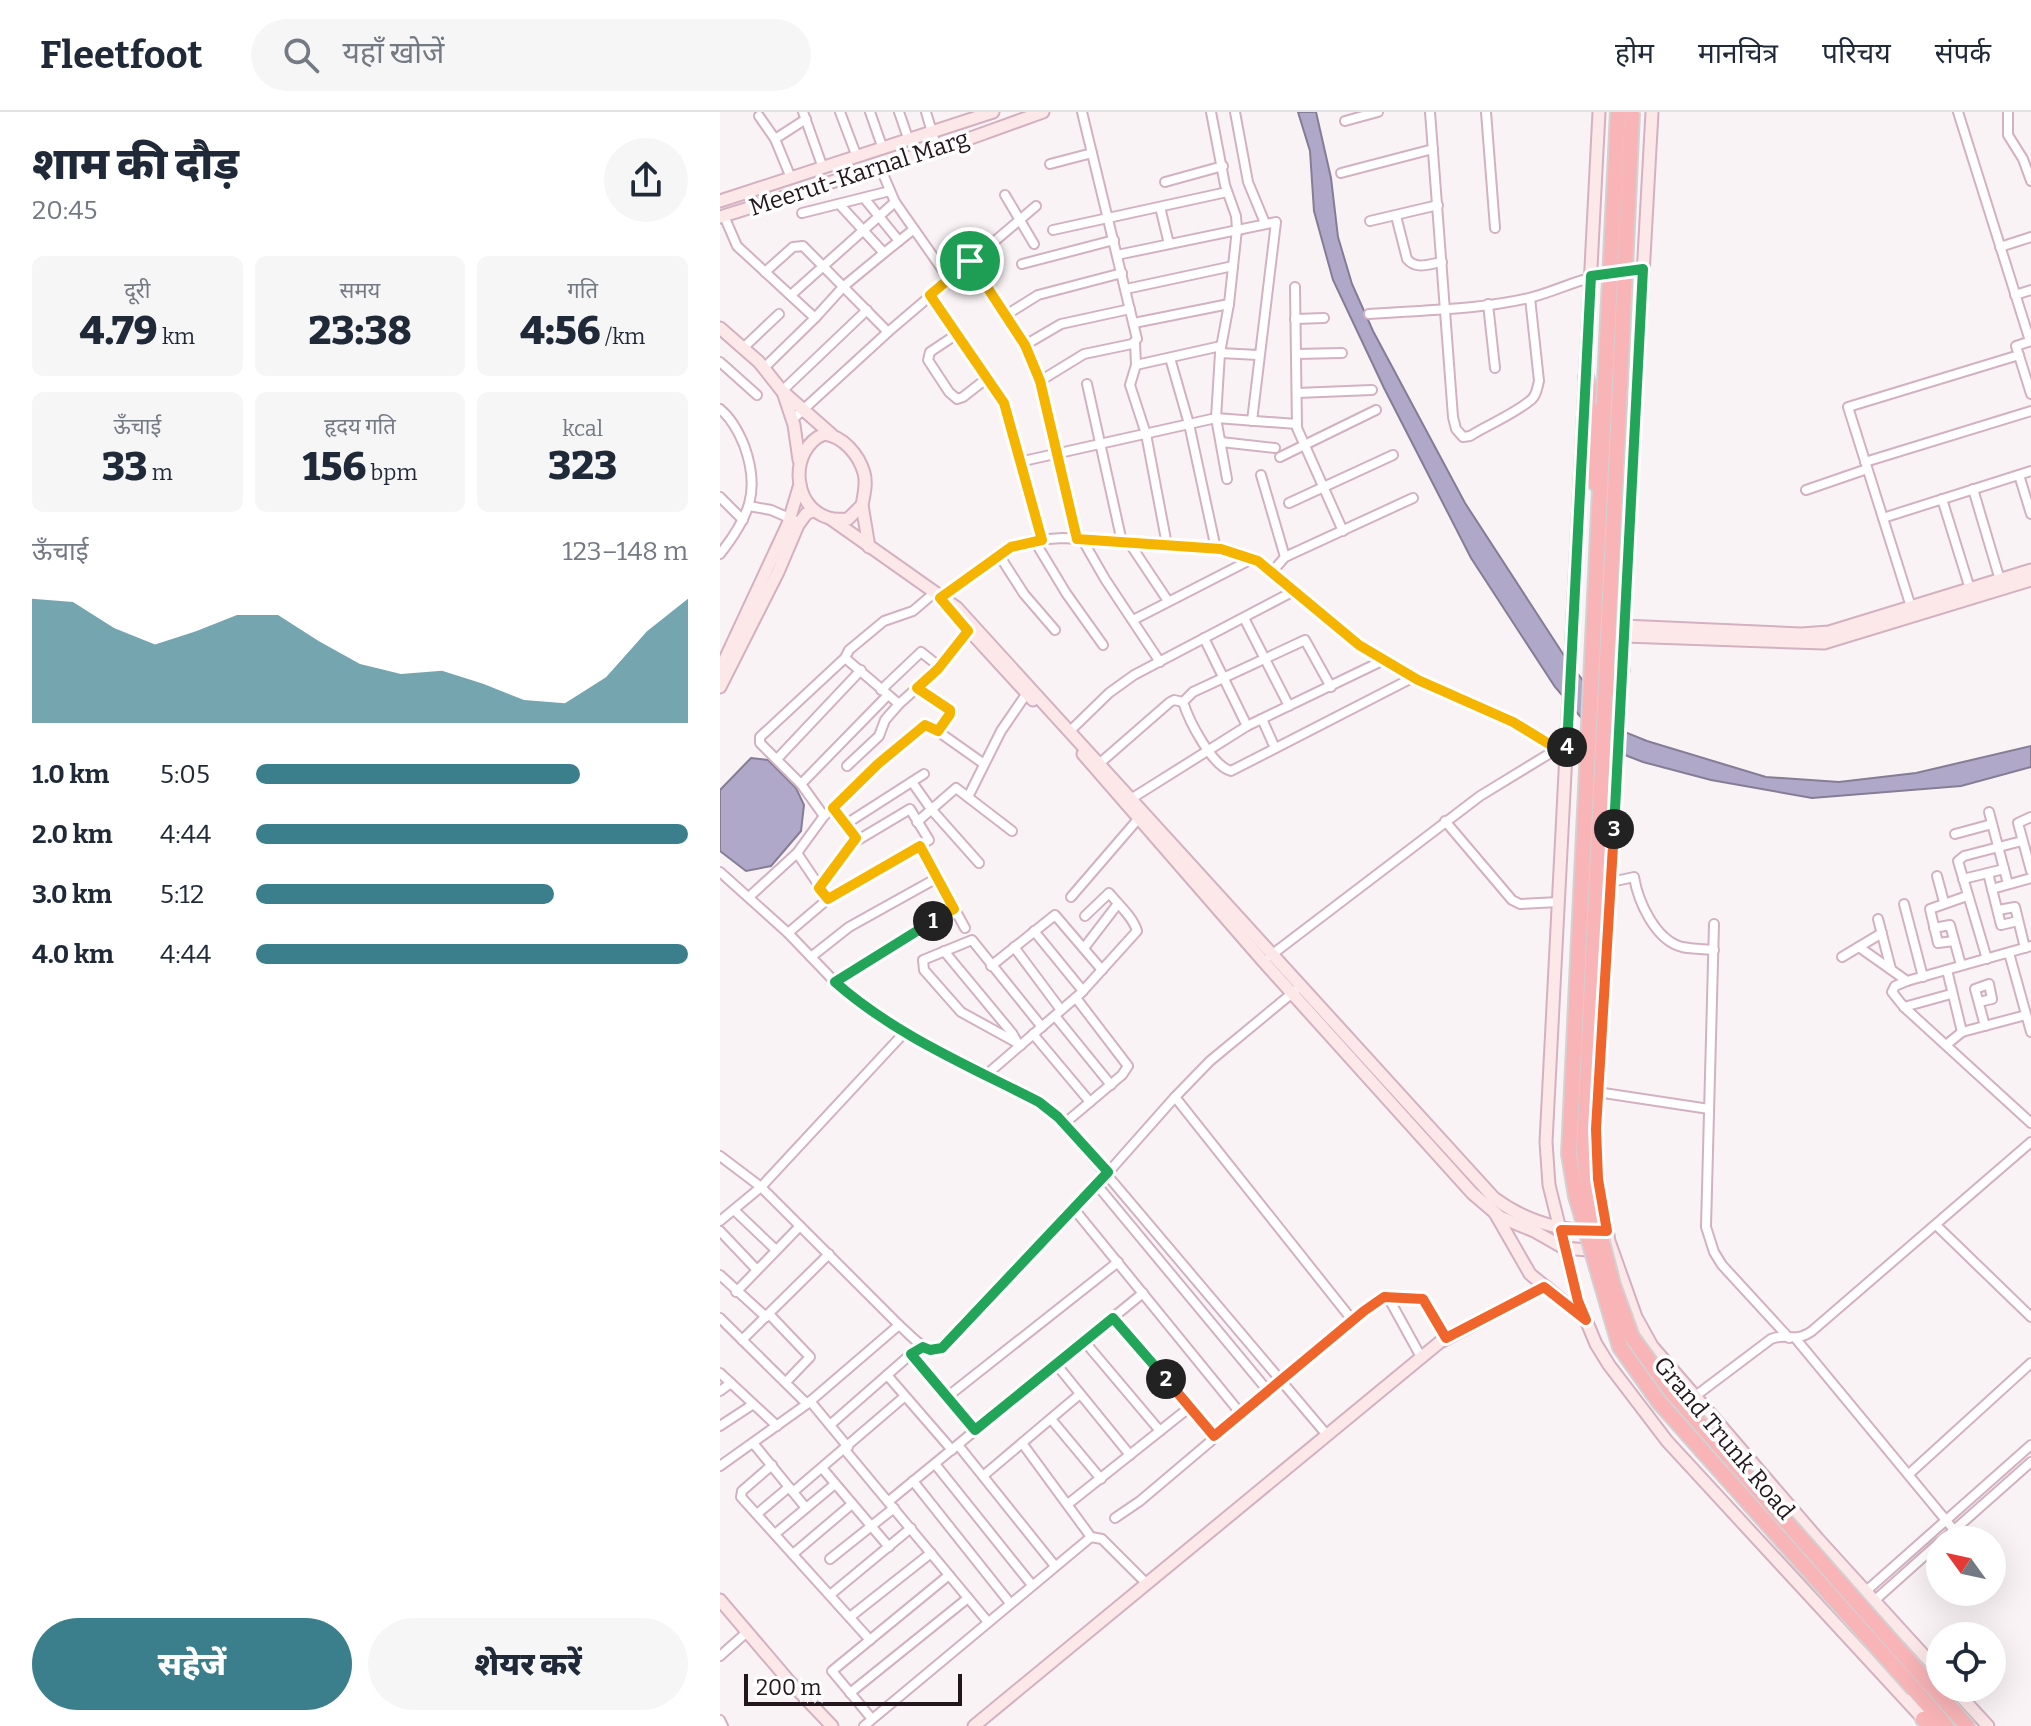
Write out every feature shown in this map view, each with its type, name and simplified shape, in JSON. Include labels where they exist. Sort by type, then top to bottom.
[{"type":"highway","points":[[1612,406],[1618,112]]},
{"type":"highway","points":[[1600,500],[1612,406],[1632,112]]},
{"type":"highway","points":[[1586,377],[1592,411],[1591,465],[1600,500]]},
{"type":"highway","name":"Grand Trunk Road","points":[[1612,406],[1606,692],[1584,1150],[1589,1191],[1613,1285],[1632,1337],[1671,1391],[1919,1684],[1946,1726]]},
{"type":"highway","name":"Grand Trunk Road","points":[[1600,500],[1569,1154],[1580,1212],[1620,1347],[1659,1402],[1919,1684],[1967,1726]]},
{"type":"highway","points":[[1606,692],[1622,670]]},
{"type":"street","points":[[840,112],[857,157]]},
{"type":"street","points":[[870,112],[883,149]]},
{"type":"street","points":[[899,112],[909,141]]},
{"type":"street","points":[[926,112],[937,149]]},
{"type":"street","name":"Meerut-Karnal Marg","points":[[720,201],[933,133],[971,116],[993,112]]},
{"type":"street","name":"Meerut-Karnal Marg","points":[[722,216],[937,149],[1043,112]]},
{"type":"street","points":[[1082,112],[1138,338],[1135,343],[1136,365],[1130,385],[1146,434],[1167,545]]},
{"type":"street","points":[[1211,112],[1237,229],[1221,350],[1216,418],[1227,479]]},
{"type":"street","points":[[1235,112],[1248,182],[1265,223]]},
{"type":"street","points":[[1345,121],[1378,112]]},
{"type":"street","points":[[1430,112],[1454,422],[1458,432],[1466,437],[1533,399],[1536,393],[1539,381],[1530,298]]},
{"type":"street","points":[[1486,112],[1495,228]]},
{"type":"street","points":[[1599,112],[1569,715],[1562,752],[1559,902],[1546,1157],[1549,1185],[1586,1320],[1609,1365],[1667,1441],[1929,1724]]},
{"type":"street","points":[[1652,112],[1597,1092],[1596,1156],[1607,1231],[1612,1253],[1643,1332],[1694,1397],[1926,1658]]},
{"type":"street","points":[[1958,112],[2030,341],[2016,346],[2031,394]]},
{"type":"street","points":[[2008,112],[2008,135],[2023,159],[2031,181]]},
{"type":"street","points":[[775,139],[804,115],[823,168]]},
{"type":"street","points":[[759,116],[775,139],[791,178]]},
{"type":"street","points":[[1341,173],[1433,149]]},
{"type":"street","points":[[1050,164],[1092,153]]},
{"type":"street","points":[[1165,182],[1223,166]]},
{"type":"street","points":[[880,167],[895,202],[949,279]]},
{"type":"street","points":[[802,213],[890,191]]},
{"type":"street","points":[[1053,230],[1227,192]]},
{"type":"street","points":[[1005,195],[1034,244]]},
{"type":"street","points":[[864,198],[899,241]]},
{"type":"street","points":[[791,295],[895,202]]},
{"type":"street","points":[[840,205],[884,253]]},
{"type":"street","points":[[1370,221],[1438,205]]},
{"type":"street","points":[[793,419],[930,295],[1036,206]]},
{"type":"street","points":[[1160,207],[1169,244]]},
{"type":"street","points":[[722,216],[737,246],[815,318]]},
{"type":"street","points":[[1396,216],[1411,265],[1442,262]]},
{"type":"street","points":[[1117,255],[1274,221],[1252,421]]},
{"type":"street","points":[[764,368],[844,286],[914,229]]},
{"type":"street","points":[[2000,247],[2031,237]]},
{"type":"street","points":[[1022,264],[1114,240]]},
{"type":"street","points":[[765,272],[798,245],[803,246],[888,332]]},
{"type":"street","points":[[970,261],[1025,345],[1040,381],[1080,539],[1160,662]]},
{"type":"street","points":[[1126,289],[1233,266]]},
{"type":"street","points":[[1369,314],[1530,298],[1591,276],[1643,269]]},
{"type":"street","points":[[1006,315],[1038,295],[1122,273]]},
{"type":"street","points":[[1295,287],[1297,424],[1343,531]]},
{"type":"street","points":[[2015,295],[2031,290]]},
{"type":"street","points":[[930,295],[1001,398],[1007,411],[1038,540],[1066,593],[1103,645]]},
{"type":"street","points":[[1134,323],[1229,304]]},
{"type":"street","points":[[1488,304],[1495,368]]},
{"type":"street","points":[[1025,345],[1061,324],[1130,309]]},
{"type":"street","points":[[782,391],[867,310]]},
{"type":"street","points":[[742,349],[779,314]]},
{"type":"street","points":[[1295,319],[1324,318]]},
{"type":"street","points":[[720,328],[764,368],[782,391],[846,445],[864,473],[862,505],[869,547]]},
{"type":"street","points":[[957,334],[928,354],[928,360],[957,399],[986,379]]},
{"type":"street","points":[[1040,381],[1084,354],[1135,343]]},
{"type":"street","points":[[1136,365],[1221,350],[1258,355]]},
{"type":"street","points":[[1296,354],[1342,353]]},
{"type":"street","points":[[1911,607],[1848,407],[2019,355]]},
{"type":"street","points":[[1170,358],[1189,424],[1216,549]]},
{"type":"street","points":[[720,362],[757,395]]},
{"type":"street","points":[[1087,384],[1126,543],[1168,601]]},
{"type":"street","points":[[1297,393],[1372,390]]},
{"type":"street","points":[[720,687],[778,572],[795,520],[800,484],[799,464],[793,419],[782,391]]},
{"type":"street","points":[[720,409],[741,439],[752,468],[749,506],[720,554]]},
{"type":"street","points":[[1221,442],[1278,452],[1305,445],[1376,410]]},
{"type":"street","points":[[1806,490],[1866,465],[2031,411]]},
{"type":"street","points":[[1019,462],[1216,418],[1297,424]]},
{"type":"street","points":[[799,464],[804,449],[813,439],[824,434],[833,435]]},
{"type":"street","points":[[1289,503],[1393,455]]},
{"type":"street","points":[[1883,518],[2031,471]]},
{"type":"street","points":[[1261,475],[1285,557]]},
{"type":"street","points":[[2019,475],[2030,508]]},
{"type":"street","points":[[800,484],[814,510],[957,608],[1410,1115],[1472,1193],[1495,1213],[1564,1248],[1612,1253]]},
{"type":"street","points":[[1973,489],[2000,580]]},
{"type":"street","points":[[720,497],[743,520]]},
{"type":"street","points":[[1272,572],[1285,557],[1413,498]]},
{"type":"street","points":[[1942,499],[1970,589]]},
{"type":"street","points":[[831,519],[848,519],[862,505]]},
{"type":"street","points":[[749,506],[771,510],[795,520]]},
{"type":"street","points":[[720,670],[795,520],[814,510]]},
{"type":"street","points":[[824,816],[801,784],[760,743],[760,737],[845,658],[849,650],[884,621],[913,611],[939,597],[1011,547],[1038,540],[1080,539],[1216,549],[1252,559],[1359,645],[1414,677],[1513,722],[1562,752]]},
{"type":"street","points":[[999,555],[1019,587],[1055,630]]},
{"type":"street","points":[[1133,620],[1252,559]]},
{"type":"street","points":[[1624,631],[1829,632],[2031,570]]},
{"type":"street","points":[[1624,631],[1824,643],[2031,580]]},
{"type":"street","points":[[1071,730],[1123,681],[1294,591]]},
{"type":"street","points":[[939,597],[968,631],[1071,730],[1129,800],[1139,818],[1268,957]]},
{"type":"street","points":[[1244,618],[1289,706]]},
{"type":"street","points":[[847,766],[879,736],[885,720],[940,667],[968,631]]},
{"type":"street","points":[[1204,638],[1247,726]]},
{"type":"street","points":[[1100,763],[1170,702],[1183,702],[1193,692],[1305,640],[1331,687]]},
{"type":"street","points":[[801,784],[921,652],[940,667]]},
{"type":"street","points":[[845,658],[899,704]]},
{"type":"street","points":[[1129,800],[1247,726],[1384,660]]},
{"type":"street","points":[[777,759],[861,670]]},
{"type":"street","points":[[1183,702],[1219,766],[1231,771],[1414,677]]},
{"type":"street","points":[[917,688],[951,712],[938,731]]},
{"type":"street","points":[[968,797],[1001,731],[1030,690]]},
{"type":"street","points":[[1262,719],[1275,748]]},
{"type":"street","points":[[749,897],[797,853],[824,816],[879,763],[925,725],[984,764]]},
{"type":"street","points":[[1268,957],[1480,796],[1562,752]]},
{"type":"street","points":[[846,824],[924,774]]},
{"type":"street","points":[[912,782],[931,809],[979,863]]},
{"type":"street","points":[[917,822],[953,789],[1012,831]]},
{"type":"street","points":[[788,933],[828,899],[928,842],[929,838],[909,809],[861,840],[856,838],[833,808]]},
{"type":"street","points":[[1989,812],[2008,884]]},
{"type":"street","points":[[2031,817],[2018,823],[2031,871]]},
{"type":"street","points":[[1071,897],[1139,818]]},
{"type":"street","points":[[1445,821],[1512,900],[1520,904],[1559,902]]},
{"type":"street","points":[[1955,834],[1992,824]]},
{"type":"street","points":[[819,888],[856,838]]},
{"type":"street","points":[[1987,959],[1958,864],[1960,858],[2022,841]]},
{"type":"street","points":[[920,846],[965,928]]},
{"type":"street","points":[[797,853],[828,899]]},
{"type":"street","points":[[1963,879],[2004,869]]},
{"type":"street","points":[[720,872],[862,1006],[904,1033],[1039,1102],[1065,1123],[1327,1435]]},
{"type":"street","points":[[1988,873],[2002,926],[2018,921]]},
{"type":"street","points":[[1937,876],[1944,902]]},
{"type":"street","points":[[1611,882],[1634,877],[1637,894],[1668,941],[1681,947],[1714,950]]},
{"type":"street","points":[[811,957],[849,927],[937,878]]},
{"type":"street","points":[[1992,889],[2031,878]]},
{"type":"street","points":[[986,1075],[1080,994],[1137,931],[1132,918],[1109,893],[1085,916]]},
{"type":"street","points":[[1954,941],[1938,943],[1930,908],[1967,896]]},
{"type":"street","points":[[1904,904],[1923,977]]},
{"type":"street","points":[[1084,948],[1117,905]]},
{"type":"street","points":[[1998,910],[2013,906],[2028,947],[1907,981],[1892,990],[1904,1007],[2031,1123]]},
{"type":"street","points":[[835,982],[954,909]]},
{"type":"street","points":[[991,966],[1055,915],[1102,970]]},
{"type":"street","points":[[1878,919],[1891,970]]},
{"type":"street","points":[[1714,924],[1706,1212],[1709,1240],[1722,1265],[1792,1338],[1951,1526]]},
{"type":"street","points":[[1934,928],[1950,925],[1961,965]]},
{"type":"street","points":[[1034,931],[1128,1063],[1127,1070],[1065,1123]]},
{"type":"street","points":[[1842,957],[1882,933]]},
{"type":"street","points":[[1019,1044],[964,1015],[924,970],[923,960],[972,940],[1042,1027]]},
{"type":"street","points":[[1014,947],[1111,1085]]},
{"type":"street","points":[[1859,947],[1907,981]]},
{"type":"street","points":[[944,951],[1019,1044]]},
{"type":"street","points":[[2009,953],[2031,1029]]},
{"type":"street","points":[[1947,970],[1962,1032]]},
{"type":"street","points":[[720,1156],[761,1187],[923,1347],[930,1350],[942,1348],[1210,1061],[1297,989]]},
{"type":"street","points":[[1904,1007],[1951,994]]},
{"type":"street","points":[[1979,1002],[1985,1026]]},
{"type":"street","points":[[1946,1045],[1962,1032],[2026,1015]]},
{"type":"street","points":[[720,1221],[761,1187],[904,1033]]},
{"type":"street","points":[[1033,1034],[1090,1102]]},
{"type":"street","points":[[1597,1092],[1709,1109]]},
{"type":"street","points":[[1175,1097],[1353,1321]]},
{"type":"street","points":[[1410,1115],[1496,1200],[1561,1230],[1607,1231]]},
{"type":"street","points":[[1694,1397],[1771,1339],[1792,1338],[1812,1331],[2031,1142]]},
{"type":"street","points":[[1097,1185],[1268,1391]]},
{"type":"street","points":[[1496,1200],[1495,1213],[1523,1265],[1544,1287],[1586,1320]]},
{"type":"street","points":[[1074,1209],[1241,1414]]},
{"type":"street","points":[[734,1210],[776,1250]]},
{"type":"street","points":[[1936,1225],[2031,1317]]},
{"type":"street","points":[[736,1292],[800,1226]]},
{"type":"street","points":[[720,1231],[757,1270]]},
{"type":"street","points":[[742,1340],[829,1254]]},
{"type":"street","points":[[947,1397],[1118,1262]]},
{"type":"street","points":[[720,1275],[810,1357],[786,1382]]},
{"type":"street","points":[[974,1726],[1421,1357],[1446,1338],[1544,1287]]},
{"type":"street","points":[[830,1559],[870,1526],[913,1481],[1143,1293]]},
{"type":"street","points":[[1388,1297],[1421,1357]]},
{"type":"street","points":[[1115,1518],[1140,1501],[1379,1299],[1423,1299],[1446,1338]]},
{"type":"street","points":[[720,1318],[830,1425],[988,1622]]},
{"type":"street","points":[[1113,1318],[1214,1436]]},
{"type":"street","points":[[720,1466],[808,1403],[899,1325]]},
{"type":"street","points":[[1084,1341],[1160,1431]]},
{"type":"street","points":[[830,1425],[923,1347]]},
{"type":"street","points":[[911,1354],[975,1430]]},
{"type":"street","points":[[1909,1474],[2031,1363]]},
{"type":"street","points":[[1056,1364],[1130,1455]]},
{"type":"street","points":[[720,1373],[777,1426]]},
{"type":"street","points":[[887,1375],[904,1397],[983,1476],[1055,1566]]},
{"type":"street","points":[[720,1391],[731,1383]]},
{"type":"street","points":[[983,1476],[1080,1394]]},
{"type":"street","points":[[757,1514],[847,1449],[904,1397]]},
{"type":"street","points":[[720,1426],[752,1405]]},
{"type":"street","points":[[1068,1504],[1190,1407]]},
{"type":"street","points":[[1051,1419],[1101,1479]]},
{"type":"street","points":[[753,1443],[806,1508]]},
{"type":"street","points":[[1022,1443],[1091,1537],[1102,1539],[1147,1584]]},
{"type":"street","points":[[1870,1596],[1946,1520],[2031,1445]]},
{"type":"street","points":[[1959,1526],[2031,1462]]},
{"type":"street","points":[[935,1464],[1032,1585]]},
{"type":"street","points":[[772,1465],[741,1494],[742,1499],[870,1640]]},
{"type":"street","points":[[822,1468],[889,1547]]},
{"type":"street","points":[[913,1481],[1010,1603]]},
{"type":"street","points":[[775,1534],[835,1484]]},
{"type":"street","points":[[1987,1484],[1995,1494]]},
{"type":"street","points":[[793,1554],[852,1504]]},
{"type":"street","points":[[1755,1535],[1789,1506]]},
{"type":"street","points":[[830,1595],[911,1528]]},
{"type":"street","points":[[864,1726],[1091,1537]]},
{"type":"street","points":[[850,1617],[931,1553]]},
{"type":"street","points":[[1870,1596],[1926,1553]]},
{"type":"street","points":[[872,1719],[832,1671],[949,1575]]},
{"type":"street","points":[[850,1693],[968,1598]]},
{"type":"street","points":[[720,1600],[832,1726]]},
{"type":"street","points":[[720,1656],[747,1632]]},
{"type":"street","points":[[1966,1702],[1988,1726]]},
{"type":"street","points":[[720,1720],[723,1726]]},
{"type":"shaded area","points":[[1298,112],[1316,112],[1331,178],[1338,237],[1352,284],[1373,331],[1465,503],[1565,657],[1613,720],[1627,733],[1766,777],[1839,782],[1916,773],[2031,746],[2031,767],[1961,786],[1812,798],[1711,780],[1643,762],[1625,755],[1596,735],[1555,687],[1471,558],[1384,388],[1333,280],[1314,211],[1310,151]]},
{"type":"shaded area","points":[[751,758],[768,760],[796,788],[804,805],[801,831],[771,866],[746,871],[720,851],[720,790]]},
{"type":"route","points":[[970,261],[1025,345],[1040,381],[1077,539],[1221,549],[1258,561],[1359,645],[1418,680],[1513,722],[1567,755],[1591,276],[1643,269],[1597,1092],[1596,1156],[1607,1231],[1561,1230],[1578,1301],[1586,1320],[1544,1287],[1446,1338],[1423,1299],[1384,1297],[1214,1436],[1113,1318],[975,1430],[911,1354],[923,1347],[930,1350],[942,1348],[1108,1172],[1058,1117],[1039,1102],[904,1033],[862,1006],[835,982],[954,909],[920,846],[828,899],[819,888],[856,838],[833,808],[879,763],[925,725],[938,731],[951,712],[917,688],[938,669],[968,631],[940,598],[1011,547],[1042,540],[1004,403],[930,295],[970,261]]}]
